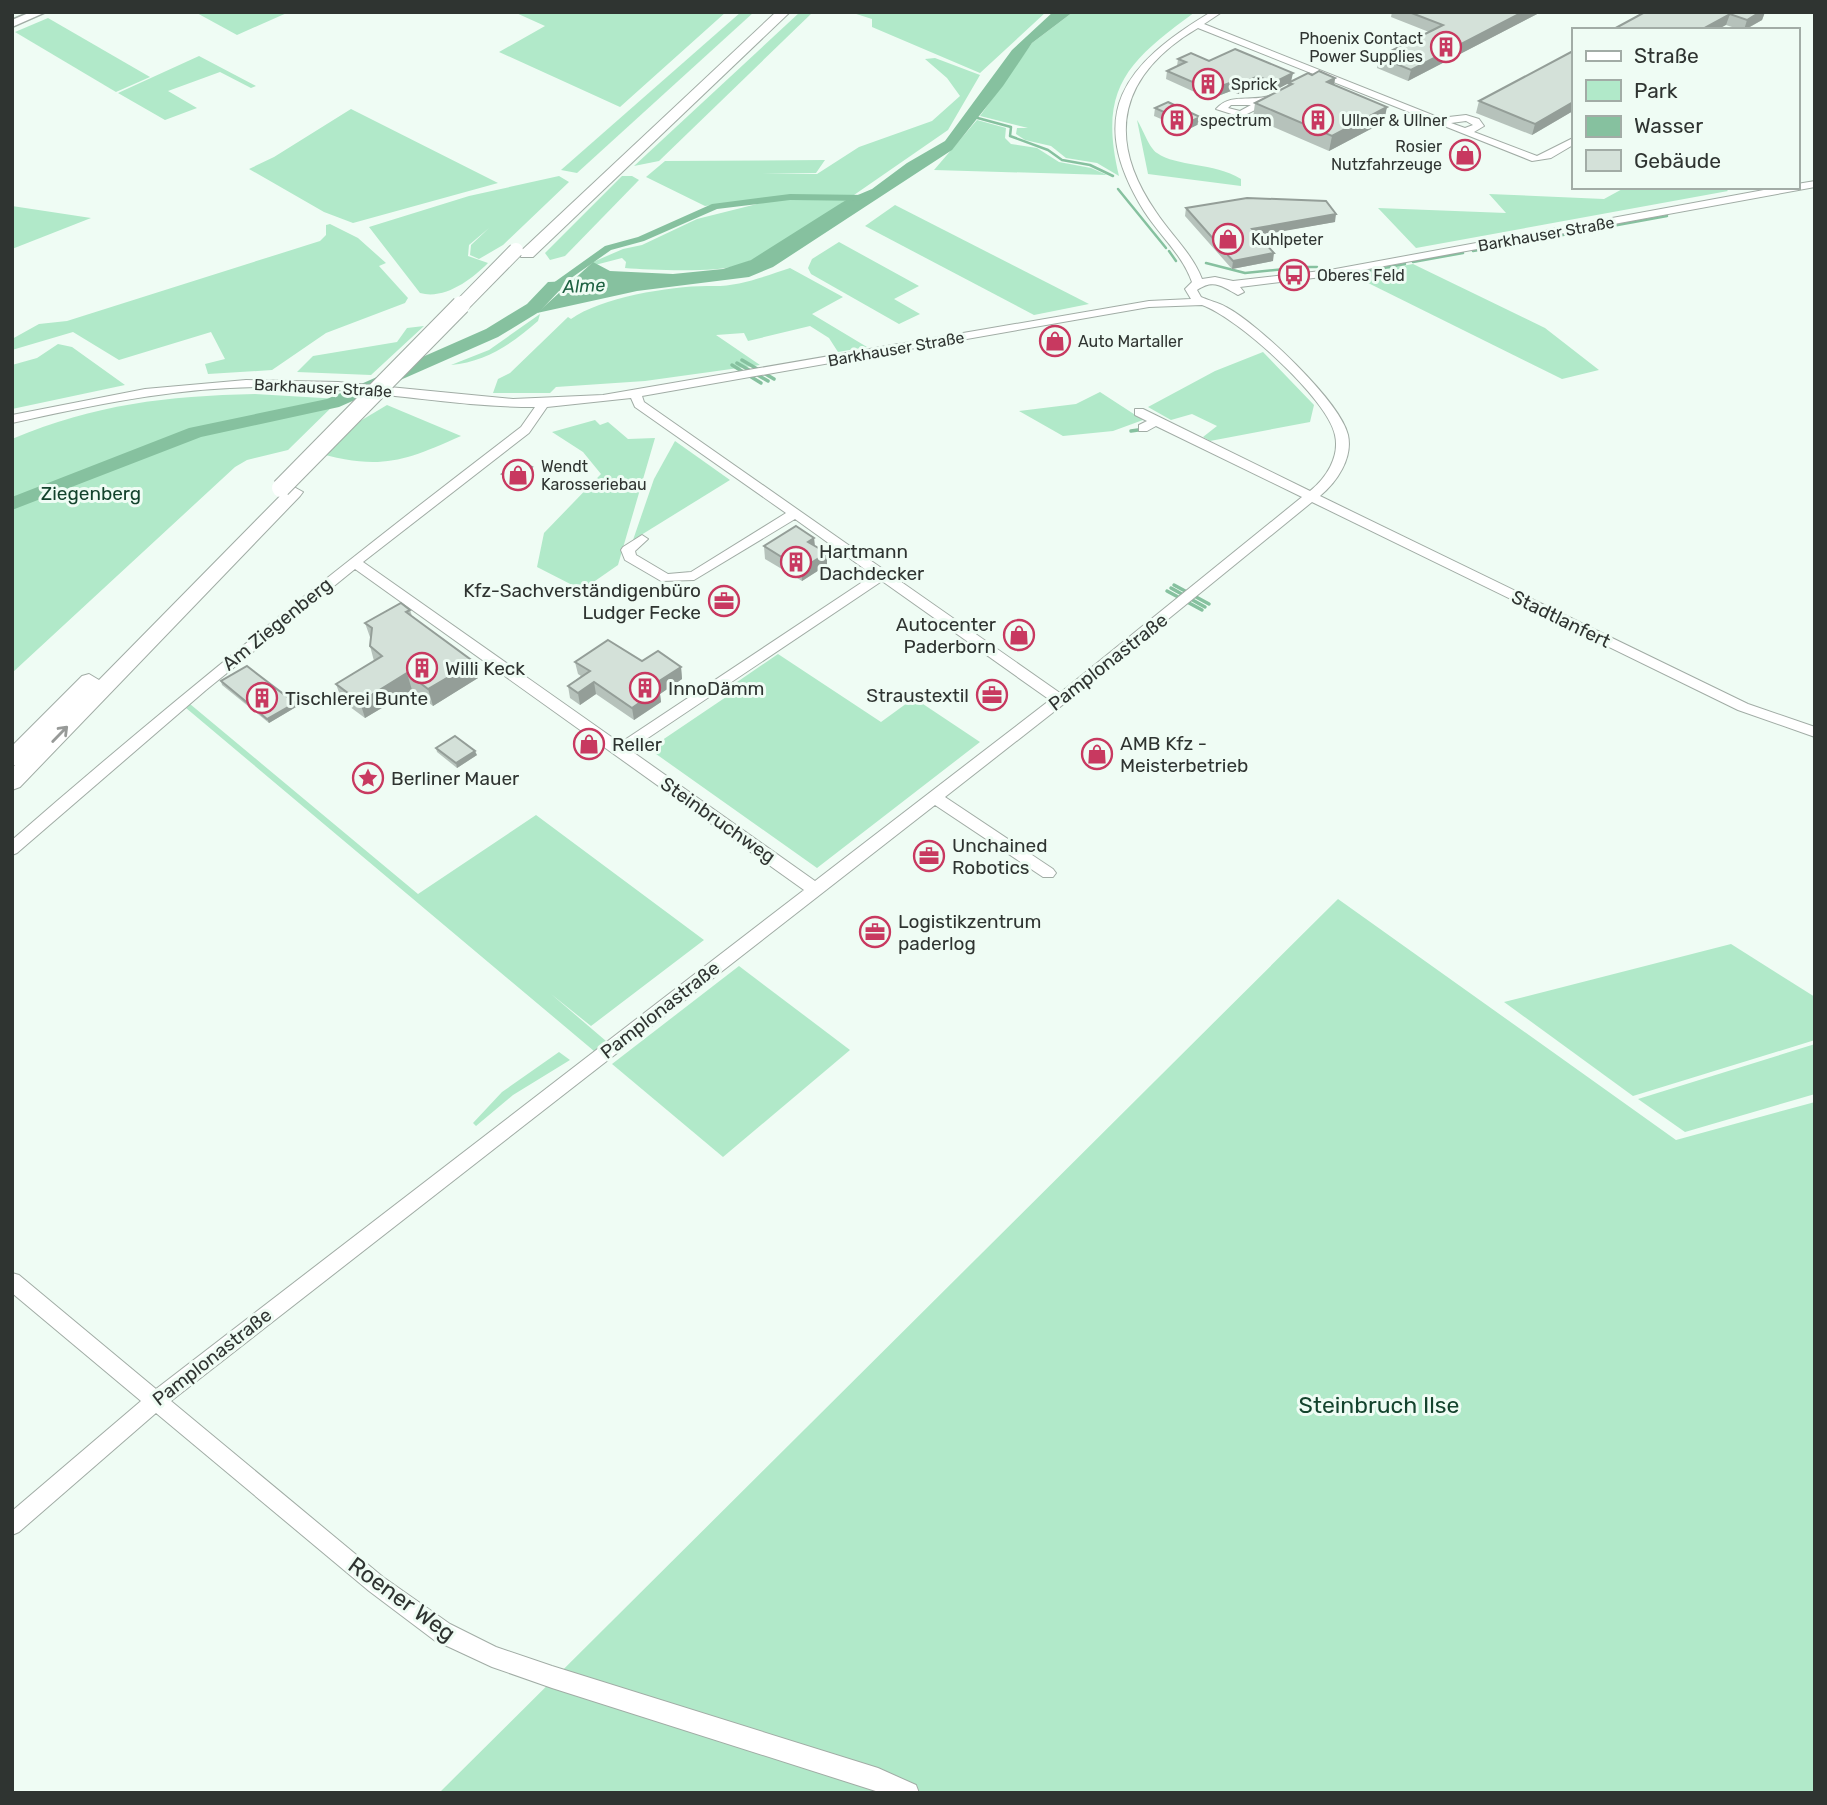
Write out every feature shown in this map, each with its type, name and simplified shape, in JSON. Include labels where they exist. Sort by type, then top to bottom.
[{"type":"highway","points":[[12,782],[288,490],[521,252],[769,12]]},
{"type":"highway","points":[[521,252],[583,183],[618,165],[783,12]]},
{"type":"highway","points":[[12,759],[288,490]]},
{"type":"main road","points":[[12,24],[41,12]]},
{"type":"street","points":[[1218,12],[1156,52],[1136,74],[1124,96],[1119,130],[1124,161],[1149,210],[1205,275],[1235,293],[1233,307],[1243,324]]},
{"type":"street","points":[[1196,24],[1536,159],[1572,142]]},
{"type":"street","points":[[1311,79],[1321,73]]},
{"type":"street","points":[[1263,102],[1280,94]]},
{"type":"street","points":[[1439,121],[1466,118],[1478,123],[1478,128],[1465,132]]},
{"type":"street","name":"Barkhauser Straße","points":[[12,418],[141,393],[199,386],[279,383],[543,404],[636,396],[1157,302],[1206,303],[1276,281],[1787,189]]},
{"type":"street","points":[[1174,242],[1194,286],[1194,297],[1243,324]]},
{"type":"street","name":"Barkhauser Straße","points":[[1157,302],[1194,286],[1219,281]]},
{"type":"street","name":"Pamplonastraße","points":[[12,1525],[154,1402],[1060,700],[1328,484],[1341,459],[1341,433],[1326,404],[1243,324]]},
{"type":"street","points":[[636,396],[639,404],[1060,700]]},
{"type":"street","name":"Am Ziegenberg","points":[[12,849],[155,723],[354,562],[526,430],[543,404]]},
{"type":"street","points":[[1139,412],[1311,499]]},
{"type":"street","points":[[1143,428],[1156,421]]},
{"type":"street","name":"Stadtlanfert","points":[[1311,499],[1743,707],[1815,732]]},
{"type":"street","points":[[642,539],[628,550],[630,557],[666,578],[694,576],[796,513]]},
{"type":"street","name":"Steinbruchweg","points":[[354,562],[816,890]]},
{"type":"street","points":[[620,750],[880,576]]},
{"type":"street","points":[[935,797],[1048,873]]},
{"type":"street","name":"Roener Weg","points":[[12,1281],[154,1402],[376,1584],[442,1632],[492,1656],[552,1677],[878,1779],[908,1793]]},
{"type":"green space","points":[[195,12],[289,12],[237,35]]},
{"type":"green space","points":[[514,12],[726,12],[620,107],[499,52],[545,26]]},
{"type":"green space","points":[[741,12],[754,12],[577,173],[561,170]]},
{"type":"green space","points":[[800,12],[813,12],[659,161],[634,166]]},
{"type":"green space","points":[[850,12],[1046,12],[980,73],[872,27],[872,19]]},
{"type":"green space","points":[[1073,12],[1195,12],[1151,46],[1124,80],[1116,99],[1112,120],[1113,146],[1119,176],[1097,163],[1066,158],[1051,146],[1025,140],[1016,134],[1017,128],[1028,128],[980,116],[1032,43]]},
{"type":"green space","points":[[48,18],[150,77],[116,92],[15,32]]},
{"type":"green space","points":[[199,56],[256,86],[251,88],[220,72],[168,91],[197,108],[165,120],[118,93]]},
{"type":"green space","points":[[935,58],[980,75],[948,130],[854,195],[784,196],[705,206],[646,177],[665,161],[825,160],[816,173],[760,174],[817,174],[859,147],[932,121],[960,96],[947,78],[925,59]]},
{"type":"green space","points":[[351,109],[498,183],[353,223],[324,212],[249,169],[274,157]]},
{"type":"green space","points":[[977,120],[1006,128],[1005,138],[1011,144],[1037,148],[1059,162],[1091,168],[1107,175],[934,170]]},
{"type":"green space","points":[[1137,120],[1157,153],[1175,161],[1230,174],[1241,179],[1241,186],[1148,174]]},
{"type":"green space","points":[[559,176],[569,182],[503,245],[479,259],[470,255],[471,245],[489,228],[469,245],[468,256],[488,263],[457,287],[439,294],[420,293],[369,227],[469,196]]},
{"type":"green space","points":[[622,176],[632,176],[639,180],[565,256],[550,260],[545,253]]},
{"type":"green space","points":[[1622,189],[1728,191],[1416,248],[1378,208],[1506,213],[1489,194],[1604,199]]},
{"type":"green space","points":[[790,199],[846,200],[781,245],[729,268],[625,268],[626,262],[622,258],[595,265],[593,262],[623,249],[642,245],[697,219],[761,203]]},
{"type":"green space","points":[[895,205],[1089,304],[1034,315],[865,226]]},
{"type":"green space","points":[[12,206],[91,218],[12,249]]},
{"type":"green space","points":[[330,224],[358,238],[386,263],[379,266],[408,298],[405,303],[326,333],[272,370],[208,374],[205,364],[225,359],[211,332],[119,360],[73,332],[12,350],[12,339],[39,324],[67,321],[320,241],[326,235],[326,225]]},
{"type":"green space","points":[[839,242],[919,286],[894,299],[920,314],[899,324],[811,274],[808,268],[812,259]]},
{"type":"green space","points":[[1413,264],[1545,328],[1599,370],[1562,379],[1352,275]]},
{"type":"green space","points":[[790,268],[843,297],[812,314],[867,347],[838,352],[829,338],[810,326],[748,341],[744,333],[716,335],[760,365],[645,381],[556,387],[550,393],[493,393],[498,379],[510,373],[568,317],[571,319],[601,304],[639,294],[696,286],[731,285]]},
{"type":"green space","points":[[540,314],[538,321],[498,351],[451,365],[489,350]]},
{"type":"green space","points":[[424,326],[371,375],[297,372],[313,356],[397,342],[407,328]]},
{"type":"green space","points":[[58,344],[72,347],[125,385],[12,409],[12,365],[37,358]]},
{"type":"green space","points":[[1263,352],[1314,405],[1310,422],[1210,441],[1203,437],[1217,426],[1192,414],[1171,420],[1148,407],[1215,371]]},
{"type":"green space","points":[[1100,392],[1143,420],[1113,431],[1063,436],[1019,411],[1076,404]]},
{"type":"green space","name":"Ziegenberg","points":[[255,394],[340,399],[288,450],[247,460],[235,467],[12,673],[12,439],[73,417],[132,404],[191,397]]},
{"type":"green space","points":[[387,405],[461,436],[421,453],[387,461],[353,461],[310,451]]},
{"type":"green space","points":[[595,420],[600,425],[608,422],[628,439],[655,438],[618,565],[582,590],[537,567],[544,533],[601,474],[583,452],[552,432]]},
{"type":"green space","points":[[675,441],[730,480],[633,540],[654,479]]},
{"type":"green space","points":[[778,654],[881,722],[914,698],[980,742],[817,868],[649,749],[729,695],[724,691]]},
{"type":"green space","points":[[190,704],[418,894],[536,815],[704,940],[591,1026],[551,994],[606,1041],[594,1051],[186,708]]},
{"type":"green space","name":"Steinbruch Ilse","points":[[1338,899],[1676,1140],[1815,1102],[1815,1793],[439,1793]]},
{"type":"green space","points":[[1731,944],[1815,997],[1815,1040],[1633,1096],[1504,1002]]},
{"type":"green space","points":[[739,966],[850,1050],[723,1157],[612,1064]]},
{"type":"green space","points":[[1815,1044],[1815,1094],[1685,1132],[1638,1099]]},
{"type":"green space","points":[[559,1052],[570,1060],[513,1095],[476,1126],[473,1123],[502,1092]]},
{"type":"water","points":[[1053,12],[1073,12],[1032,43],[1003,86],[952,150],[773,267],[749,277],[637,291],[537,313],[593,262],[610,271],[673,274],[723,269],[751,260],[846,200],[872,189],[907,163],[945,141],[1012,50]]},
{"type":"building","points":[[1409,12],[1523,12],[1411,70],[1379,57],[1443,25]]},
{"type":"building","points":[[1645,12],[1760,12],[1747,20],[1730,14],[1705,28],[1616,28]]},
{"type":"building","points":[[1235,49],[1293,73],[1273,83],[1258,76],[1239,85],[1232,82],[1211,90],[1167,71],[1186,62],[1178,59],[1191,53],[1209,61]]},
{"type":"building","points":[[1572,52],[1572,103],[1535,124],[1479,101]]},
{"type":"building","points":[[1319,71],[1335,78],[1327,82],[1387,107],[1332,136],[1255,103],[1308,73],[1312,75]]},
{"type":"building","points":[[1168,102],[1200,117],[1188,123],[1155,108]]},
{"type":"building","name":"Kuhlpeter","points":[[1247,198],[1326,201],[1336,214],[1252,229],[1274,253],[1233,261],[1186,208]]},
{"type":"building","points":[[519,461],[532,467],[517,480],[502,474]]},
{"type":"building","points":[[796,526],[814,538],[808,542],[827,553],[801,569],[764,546]]},
{"type":"building","name":"Willi Keck","points":[[401,603],[410,610],[406,612],[474,662],[428,689],[407,673],[360,702],[336,684],[382,656],[370,646],[372,628],[365,623]]},
{"type":"building","points":[[608,640],[642,661],[658,651],[681,667],[653,685],[659,689],[632,708],[594,682],[578,693],[568,686],[590,671],[575,662]]},
{"type":"building","name":"Tischlerei Bunte","points":[[247,666],[295,703],[267,719],[221,681]]},
{"type":"building","points":[[455,736],[475,751],[456,763],[436,748]]},
{"type":"waterway","points":[[974,117],[1011,127],[1010,136],[1048,150],[1062,160],[1090,165],[1113,176]]},
{"type":"waterway","points":[[1118,189],[1166,248]]},
{"type":"waterway","points":[[554,286],[608,248],[641,239],[715,206],[790,197],[867,198]]},
{"type":"waterway","points":[[1541,239],[1667,216]]},
{"type":"waterway","points":[[1473,251],[1532,241]]},
{"type":"waterway","points":[[1169,251],[1176,261]]},
{"type":"waterway","points":[[1413,262],[1463,253]]},
{"type":"waterway","points":[[1206,263],[1245,273],[1285,269]]},
{"type":"waterway","points":[[1368,271],[1405,264]]},
{"type":"waterway","points":[[1294,267],[1317,267]]},
{"type":"waterway","name":"Alme","points":[[12,504],[116,461],[196,432],[332,403],[492,333],[533,308],[554,286],[598,285]]},
{"type":"waterway","points":[[742,360],[774,379]]},
{"type":"waterway","points":[[737,363],[768,381]]},
{"type":"waterway","points":[[732,365],[761,383]]},
{"type":"waterway","points":[[1131,431],[1138,430]]},
{"type":"waterway","points":[[1174,585],[1209,604]]},
{"type":"waterway","points":[[1171,588],[1205,607]]},
{"type":"waterway","points":[[1167,591],[1202,610]]},
{"type":"place","name":"Phoenix Contact Power Supplies","points":[[1446,47]]},
{"type":"place","name":"Sprick","points":[[1208,84]]},
{"type":"place","name":"spectrum","points":[[1177,120]]},
{"type":"place","name":"Ullner & Ullner","points":[[1318,120]]},
{"type":"place","name":"Rosier Nutzfahrzeuge","points":[[1465,155]]},
{"type":"place","name":"Kuhlpeter","points":[[1228,239]]},
{"type":"place","name":"Oberes Feld","points":[[1294,275]]},
{"type":"place","name":"Auto Martaller","points":[[1055,341]]},
{"type":"place","name":"Wendt Karosseriebau","points":[[518,475]]},
{"type":"place","name":"Hartmann Dachdecker","points":[[796,562]]},
{"type":"place","name":"Kfz-Sachverständigenbüro Ludger Fecke","points":[[724,601]]},
{"type":"place","name":"Autocenter Paderborn","points":[[1019,635]]},
{"type":"place","name":"Willi Keck","points":[[422,668]]},
{"type":"place","name":"InnoDämm","points":[[645,688]]},
{"type":"place","name":"Straustextil","points":[[992,695]]},
{"type":"place","name":"Tischlerei Bunte","points":[[262,698]]},
{"type":"place","name":"Reller","points":[[589,744]]},
{"type":"place","name":"AMB Kfz - Meisterbetrieb","points":[[1097,754]]},
{"type":"place","name":"Berliner Mauer","points":[[368,778]]},
{"type":"place","name":"Unchained Robotics","points":[[929,856]]},
{"type":"place","name":"Logistikzentrum paderlog","points":[[875,932]]}]
